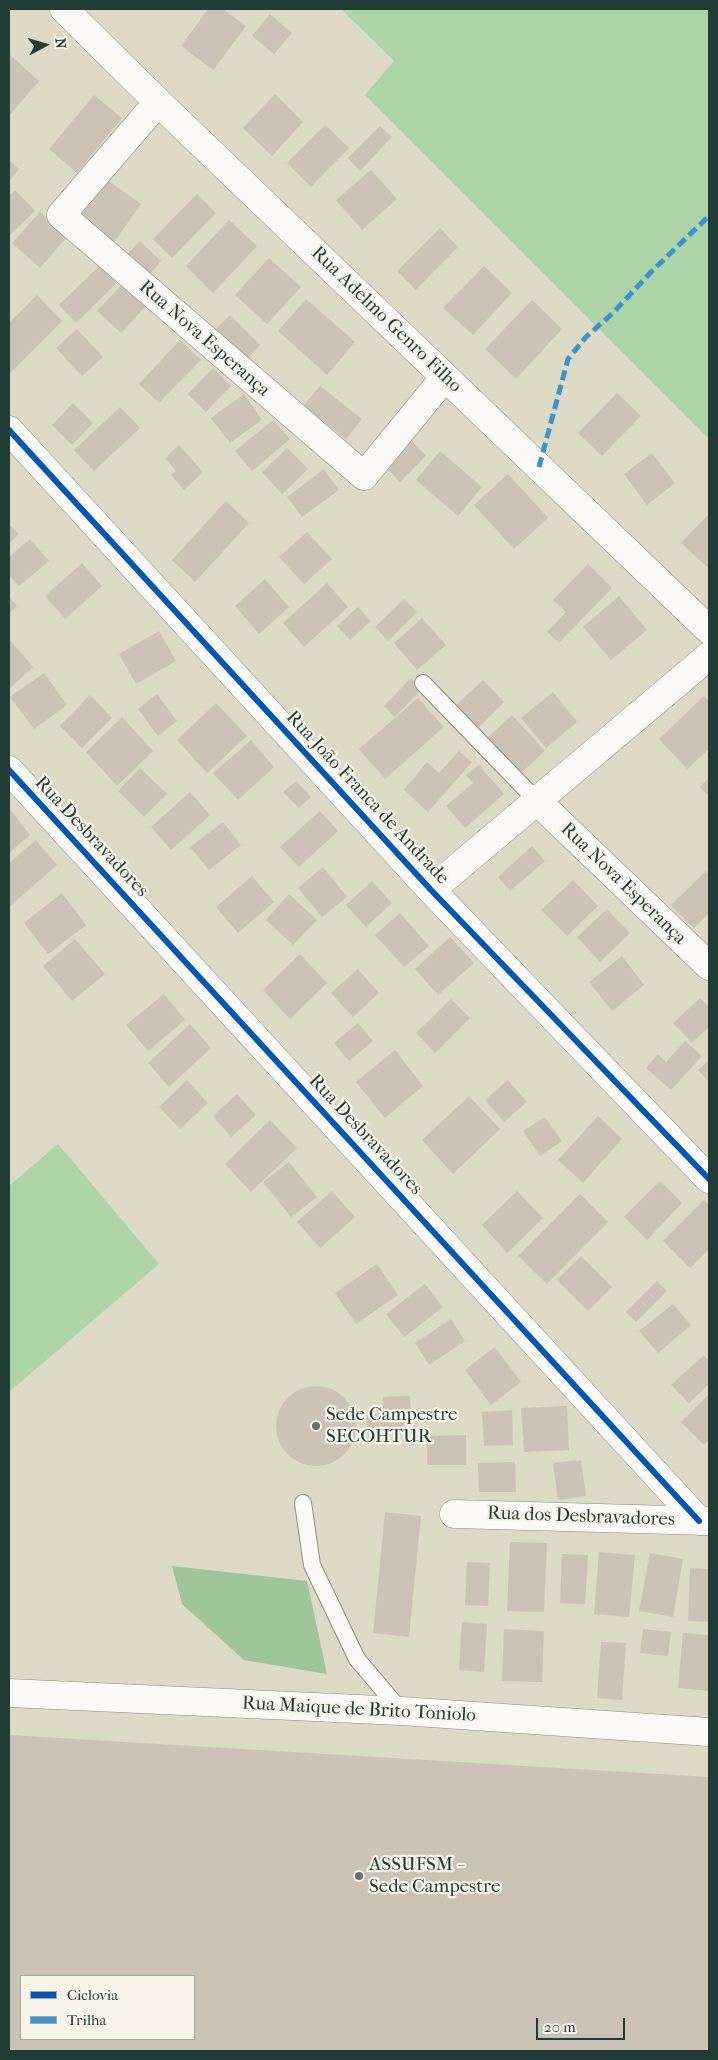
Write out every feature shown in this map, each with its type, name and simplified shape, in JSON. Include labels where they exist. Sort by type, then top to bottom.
[{"type":"street","name":"Rua Adelmo Genro Filho","points":[[64,9],[158,102],[709,630]]},
{"type":"street","name":"Rua Nova Esperança","points":[[158,102],[61,216],[364,476],[445,377]]},
{"type":"street","name":"Rua João Franca de Andrade","points":[[11,437],[431,890],[709,1180]]},
{"type":"street","points":[[431,890],[709,656]]},
{"type":"street","name":"Rua Desbravadores","points":[[9,770],[704,1521]]},
{"type":"street","name":"Rua Nova Esperança","points":[[537,801],[709,966]]},
{"type":"street","name":"Rua dos Desbravadores","points":[[454,1514],[704,1521]]},
{"type":"street","name":"Rua Maique de Brito Toniolo","points":[[9,1693],[401,1711],[709,1732]]},
{"type":"lane","points":[[423,683],[537,801]]},
{"type":"lane","points":[[303,1503],[312,1565],[357,1658],[401,1711]]},
{"type":"green space","points":[[341,9],[709,9],[709,439],[365,95],[394,61]]},
{"type":"green space","points":[[58,1144],[159,1264],[9,1392],[9,1186]]},
{"type":"green space","points":[[172,1566],[307,1581],[327,1674],[244,1660],[182,1604]]},
{"type":"building","points":[[208,9],[223,9],[246,26],[213,70],[181,46]]},
{"type":"building","points":[[270,14],[292,33],[274,54],[252,36]]},
{"type":"building","points":[[9,54],[39,81],[9,116]]},
{"type":"building","points":[[275,94],[303,122],[272,156],[243,128]]},
{"type":"building","points":[[94,95],[122,118],[77,173],[49,149]]},
{"type":"building","points":[[325,125],[349,148],[311,187],[287,163]]},
{"type":"building","points":[[380,126],[392,137],[360,171],[348,158]]},
{"type":"building","points":[[9,160],[19,169],[9,182]]},
{"type":"building","points":[[371,170],[397,199],[362,230],[336,200]]},
{"type":"building","points":[[106,179],[141,204],[113,244],[77,219]]},
{"type":"building","points":[[15,190],[35,211],[9,236],[9,196]]},
{"type":"building","points":[[197,194],[216,213],[172,258],[153,239]]},
{"type":"building","points":[[40,212],[67,237],[40,268],[12,243]]},
{"type":"building","points":[[229,220],[257,246],[213,293],[186,266]]},
{"type":"building","points":[[440,228],[458,247],[416,290],[397,271]]},
{"type":"building","points":[[140,241],[161,261],[150,274],[128,253]]},
{"type":"building","points":[[269,258],[301,287],[267,324],[235,295]]},
{"type":"building","points":[[100,265],[117,283],[76,323],[59,305]]},
{"type":"building","points":[[484,266],[512,293],[473,335],[443,308]]},
{"type":"building","points":[[124,282],[147,305],[121,333],[97,311]]},
{"type":"building","points":[[37,295],[62,321],[9,374],[9,323]]},
{"type":"building","points":[[306,299],[355,342],[327,375],[278,331]]},
{"type":"building","points":[[532,300],[562,329],[516,379],[485,349]]},
{"type":"building","points":[[230,315],[260,345],[246,360],[216,329]]},
{"type":"building","points":[[77,329],[103,357],[82,376],[56,348]]},
{"type":"building","points":[[180,340],[201,360],[159,403],[139,384]]},
{"type":"building","points":[[213,368],[231,386],[206,412],[188,394]]},
{"type":"building","points":[[320,386],[362,419],[346,439],[303,406]]},
{"type":"building","points":[[617,393],[641,416],[602,456],[578,433]]},
{"type":"building","points":[[244,394],[262,420],[230,443],[211,418]]},
{"type":"building","points":[[73,403],[93,423],[72,445],[52,425]]},
{"type":"building","points":[[120,407],[140,428],[94,471],[74,450]]},
{"type":"building","points":[[273,420],[290,439],[252,471],[235,451]]},
{"type":"building","points":[[411,440],[426,456],[400,482],[384,466]]},
{"type":"building","points":[[179,445],[203,472],[184,490],[171,475],[176,471],[165,458]]},
{"type":"building","points":[[287,448],[308,469],[282,494],[262,472]]},
{"type":"building","points":[[440,451],[482,487],[458,516],[416,480]]},
{"type":"building","points":[[652,453],[675,483],[647,505],[624,474]]},
{"type":"building","points":[[324,469],[339,490],[302,517],[287,497]]},
{"type":"building","points":[[508,474],[548,518],[514,549],[474,505]]},
{"type":"building","points":[[226,501],[249,523],[195,582],[172,560]]},
{"type":"building","points":[[709,514],[709,569],[681,543]]},
{"type":"building","points":[[9,524],[19,534],[9,544]]},
{"type":"building","points":[[307,532],[332,559],[304,584],[279,557]]},
{"type":"building","points":[[30,539],[49,561],[19,586],[9,575],[9,557]]},
{"type":"building","points":[[82,563],[102,586],[65,619],[45,596]]},
{"type":"building","points":[[588,564],[612,588],[559,643],[547,632],[566,612],[553,600]]},
{"type":"building","points":[[265,579],[289,607],[259,634],[235,606]]},
{"type":"building","points":[[327,583],[348,607],[304,647],[283,623]]},
{"type":"building","points":[[619,596],[647,630],[611,660],[583,627]]},
{"type":"building","points":[[9,597],[17,606],[9,613]]},
{"type":"building","points":[[404,599],[417,612],[388,641],[375,627]]},
{"type":"building","points":[[358,607],[371,621],[350,640],[337,626]]},
{"type":"building","points":[[422,618],[446,645],[417,670],[394,643]]},
{"type":"building","points":[[159,631],[176,661],[136,684],[119,654]]},
{"type":"building","points":[[9,639],[33,667],[9,689]]},
{"type":"building","points":[[44,673],[67,705],[34,729],[10,697]]},
{"type":"building","points":[[411,678],[422,689],[395,717],[384,706]]},
{"type":"building","points":[[483,680],[504,702],[477,729],[455,706]]},
{"type":"building","points":[[553,692],[577,722],[546,748],[521,718]]},
{"type":"building","points":[[157,694],[177,721],[158,736],[138,709]]},
{"type":"building","points":[[90,695],[112,718],[82,748],[60,726]]},
{"type":"building","points":[[704,696],[709,701],[709,749],[687,769],[659,739]]},
{"type":"building","points":[[418,698],[444,727],[385,779],[359,749]]},
{"type":"building","points":[[216,703],[247,736],[207,773],[177,740]]},
{"type":"building","points":[[512,715],[545,751],[519,775],[486,739]]},
{"type":"building","points":[[122,717],[153,751],[117,786],[86,752]]},
{"type":"building","points":[[251,740],[274,767],[238,800],[213,773]]},
{"type":"building","points":[[459,751],[472,762],[428,812],[404,790],[427,762],[439,773]]},
{"type":"building","points":[[479,765],[504,794],[465,828],[446,806],[473,783],[466,775]]},
{"type":"building","points":[[140,768],[167,794],[144,817],[118,791]]},
{"type":"building","points":[[709,777],[709,796],[700,787]]},
{"type":"building","points":[[296,781],[311,797],[299,808],[283,792]]},
{"type":"building","points":[[190,792],[210,815],[171,850],[151,827]]},
{"type":"building","points":[[9,808],[30,835],[9,853]]},
{"type":"building","points":[[320,811],[338,831],[299,867],[280,847]]},
{"type":"building","points":[[223,822],[241,845],[209,870],[190,847]]},
{"type":"building","points":[[36,840],[57,865],[9,907],[9,863]]},
{"type":"building","points":[[532,846],[545,861],[510,891],[498,877]]},
{"type":"building","points":[[323,867],[347,897],[322,917],[298,888]]},
{"type":"building","points":[[706,871],[709,874],[709,913],[694,928],[671,905]]},
{"type":"building","points":[[252,876],[274,902],[238,933],[216,907]]},
{"type":"building","points":[[573,880],[598,906],[567,936],[541,910]]},
{"type":"building","points":[[372,881],[392,903],[366,927],[346,905]]},
{"type":"building","points":[[62,893],[86,925],[48,954],[24,923]]},
{"type":"building","points":[[289,894],[317,920],[293,945],[266,920]]},
{"type":"building","points":[[607,909],[630,933],[600,962],[577,937]]},
{"type":"building","points":[[400,913],[429,946],[404,967],[375,935]]},
{"type":"building","points":[[450,937],[474,963],[438,995],[415,969]]},
{"type":"building","points":[[75,939],[105,974],[72,1001],[43,966]]},
{"type":"building","points":[[300,954],[327,983],[290,1019],[263,990]]},
{"type":"building","points":[[622,956],[644,985],[612,1011],[589,982]]},
{"type":"building","points":[[358,969],[379,993],[353,1017],[331,993]]},
{"type":"building","points":[[164,994],[185,1020],[148,1051],[126,1025]]},
{"type":"building","points":[[700,998],[709,1007],[709,1027],[692,1043],[673,1023]]},
{"type":"building","points":[[451,999],[470,1018],[435,1053],[416,1033]]},
{"type":"building","points":[[358,1023],[373,1041],[349,1061],[334,1043]]},
{"type":"building","points":[[190,1024],[211,1048],[169,1087],[148,1063]]},
{"type":"building","points":[[685,1041],[702,1056],[671,1090],[646,1068],[658,1054],[666,1062]]},
{"type":"building","points":[[395,1050],[423,1086],[385,1118],[356,1082]]},
{"type":"building","points":[[709,1060],[709,1082],[698,1070]]},
{"type":"building","points":[[187,1080],[208,1103],[180,1129],[159,1107]]},
{"type":"building","points":[[508,1080],[527,1102],[504,1122],[485,1100]]},
{"type":"building","points":[[237,1094],[256,1115],[231,1137],[213,1116]]},
{"type":"building","points":[[469,1096],[500,1129],[453,1174],[422,1140]]},
{"type":"building","points":[[598,1116],[622,1139],[583,1183],[558,1160]]},
{"type":"building","points":[[545,1117],[562,1141],[540,1156],[523,1131]]},
{"type":"building","points":[[270,1120],[297,1148],[251,1192],[225,1164]]},
{"type":"building","points":[[289,1162],[317,1197],[291,1217],[263,1182]]},
{"type":"building","points":[[660,1181],[682,1203],[647,1240],[624,1217]]},
{"type":"building","points":[[332,1191],[355,1217],[320,1248],[297,1222]]},
{"type":"building","points":[[517,1191],[543,1218],[507,1253],[482,1225]]},
{"type":"building","points":[[580,1194],[608,1222],[547,1284],[518,1256]]},
{"type":"building","points":[[704,1200],[709,1205],[709,1249],[690,1268],[663,1241]]},
{"type":"building","points":[[581,1256],[612,1287],[588,1311],[557,1280]]},
{"type":"building","points":[[377,1264],[398,1295],[356,1324],[335,1293]]},
{"type":"building","points":[[657,1281],[667,1291],[636,1322],[626,1312]]},
{"type":"building","points":[[425,1284],[443,1307],[404,1337],[386,1314]]},
{"type":"building","points":[[673,1304],[691,1325],[658,1353],[639,1331]]},
{"type":"building","points":[[451,1319],[465,1341],[429,1365],[415,1343]]},
{"type":"building","points":[[495,1347],[521,1382],[491,1405],[465,1370]]},
{"type":"building","points":[[704,1355],[709,1361],[709,1384],[689,1403],[671,1385]]},
{"type":"building","name":"Sede Campestre SECOHTUR","points":[[308,1386],[324,1386],[338,1393],[349,1404],[356,1418],[356,1434],[353,1441],[338,1459],[324,1466],[308,1466],[294,1459],[283,1448],[276,1434],[276,1418],[283,1404],[294,1393]]},
{"type":"building","points":[[709,1394],[709,1440],[704,1445],[681,1422]]},
{"type":"building","points":[[410,1396],[412,1426],[367,1428],[366,1414],[383,1413],[383,1397]]},
{"type":"building","points":[[567,1406],[569,1450],[524,1452],[521,1408]]},
{"type":"building","points":[[512,1410],[513,1445],[484,1446],[482,1412]]},
{"type":"building","points":[[466,1435],[466,1465],[427,1465],[427,1436]]},
{"type":"building","points":[[581,1460],[586,1496],[558,1500],[553,1463]]},
{"type":"building","points":[[515,1462],[516,1492],[479,1492],[478,1463]]},
{"type":"building","points":[[385,1512],[421,1516],[409,1637],[373,1633]]},
{"type":"building","points":[[510,1542],[547,1543],[544,1612],[507,1611]]},
{"type":"building","points":[[599,1552],[635,1555],[629,1617],[594,1614]]},
{"type":"building","points":[[650,1553],[683,1559],[673,1617],[639,1611]]},
{"type":"building","points":[[562,1554],[588,1555],[585,1604],[560,1603]]},
{"type":"building","points":[[467,1562],[490,1563],[488,1606],[465,1605]]},
{"type":"building","points":[[690,1568],[709,1569],[709,1622],[688,1621]]},
{"type":"building","points":[[462,1622],[487,1624],[484,1672],[459,1670]]},
{"type":"building","points":[[504,1629],[544,1631],[542,1682],[502,1681]]},
{"type":"building","points":[[643,1629],[671,1632],[668,1656],[640,1653]]},
{"type":"building","points":[[683,1633],[709,1635],[709,1691],[678,1688]]},
{"type":"building","points":[[601,1642],[626,1643],[622,1700],[597,1698]]},
{"type":"building","name":"ASSUFSM - Sede Campestre","points":[[9,1735],[709,1777],[709,2051],[9,2051]]},
{"type":"marked path","points":[[539,467],[568,359],[586,337],[613,313],[651,272],[709,216]]},
{"type":"cycle path","points":[[9,430],[431,890],[709,1179]]},
{"type":"cycle path","points":[[9,770],[699,1521]]},
{"type":"place","name":"Sede Campestre SECOHTUR","points":[[316,1426]]},
{"type":"place","name":"ASSUFSM - Sede Campestre","points":[[359,1876]]}]
